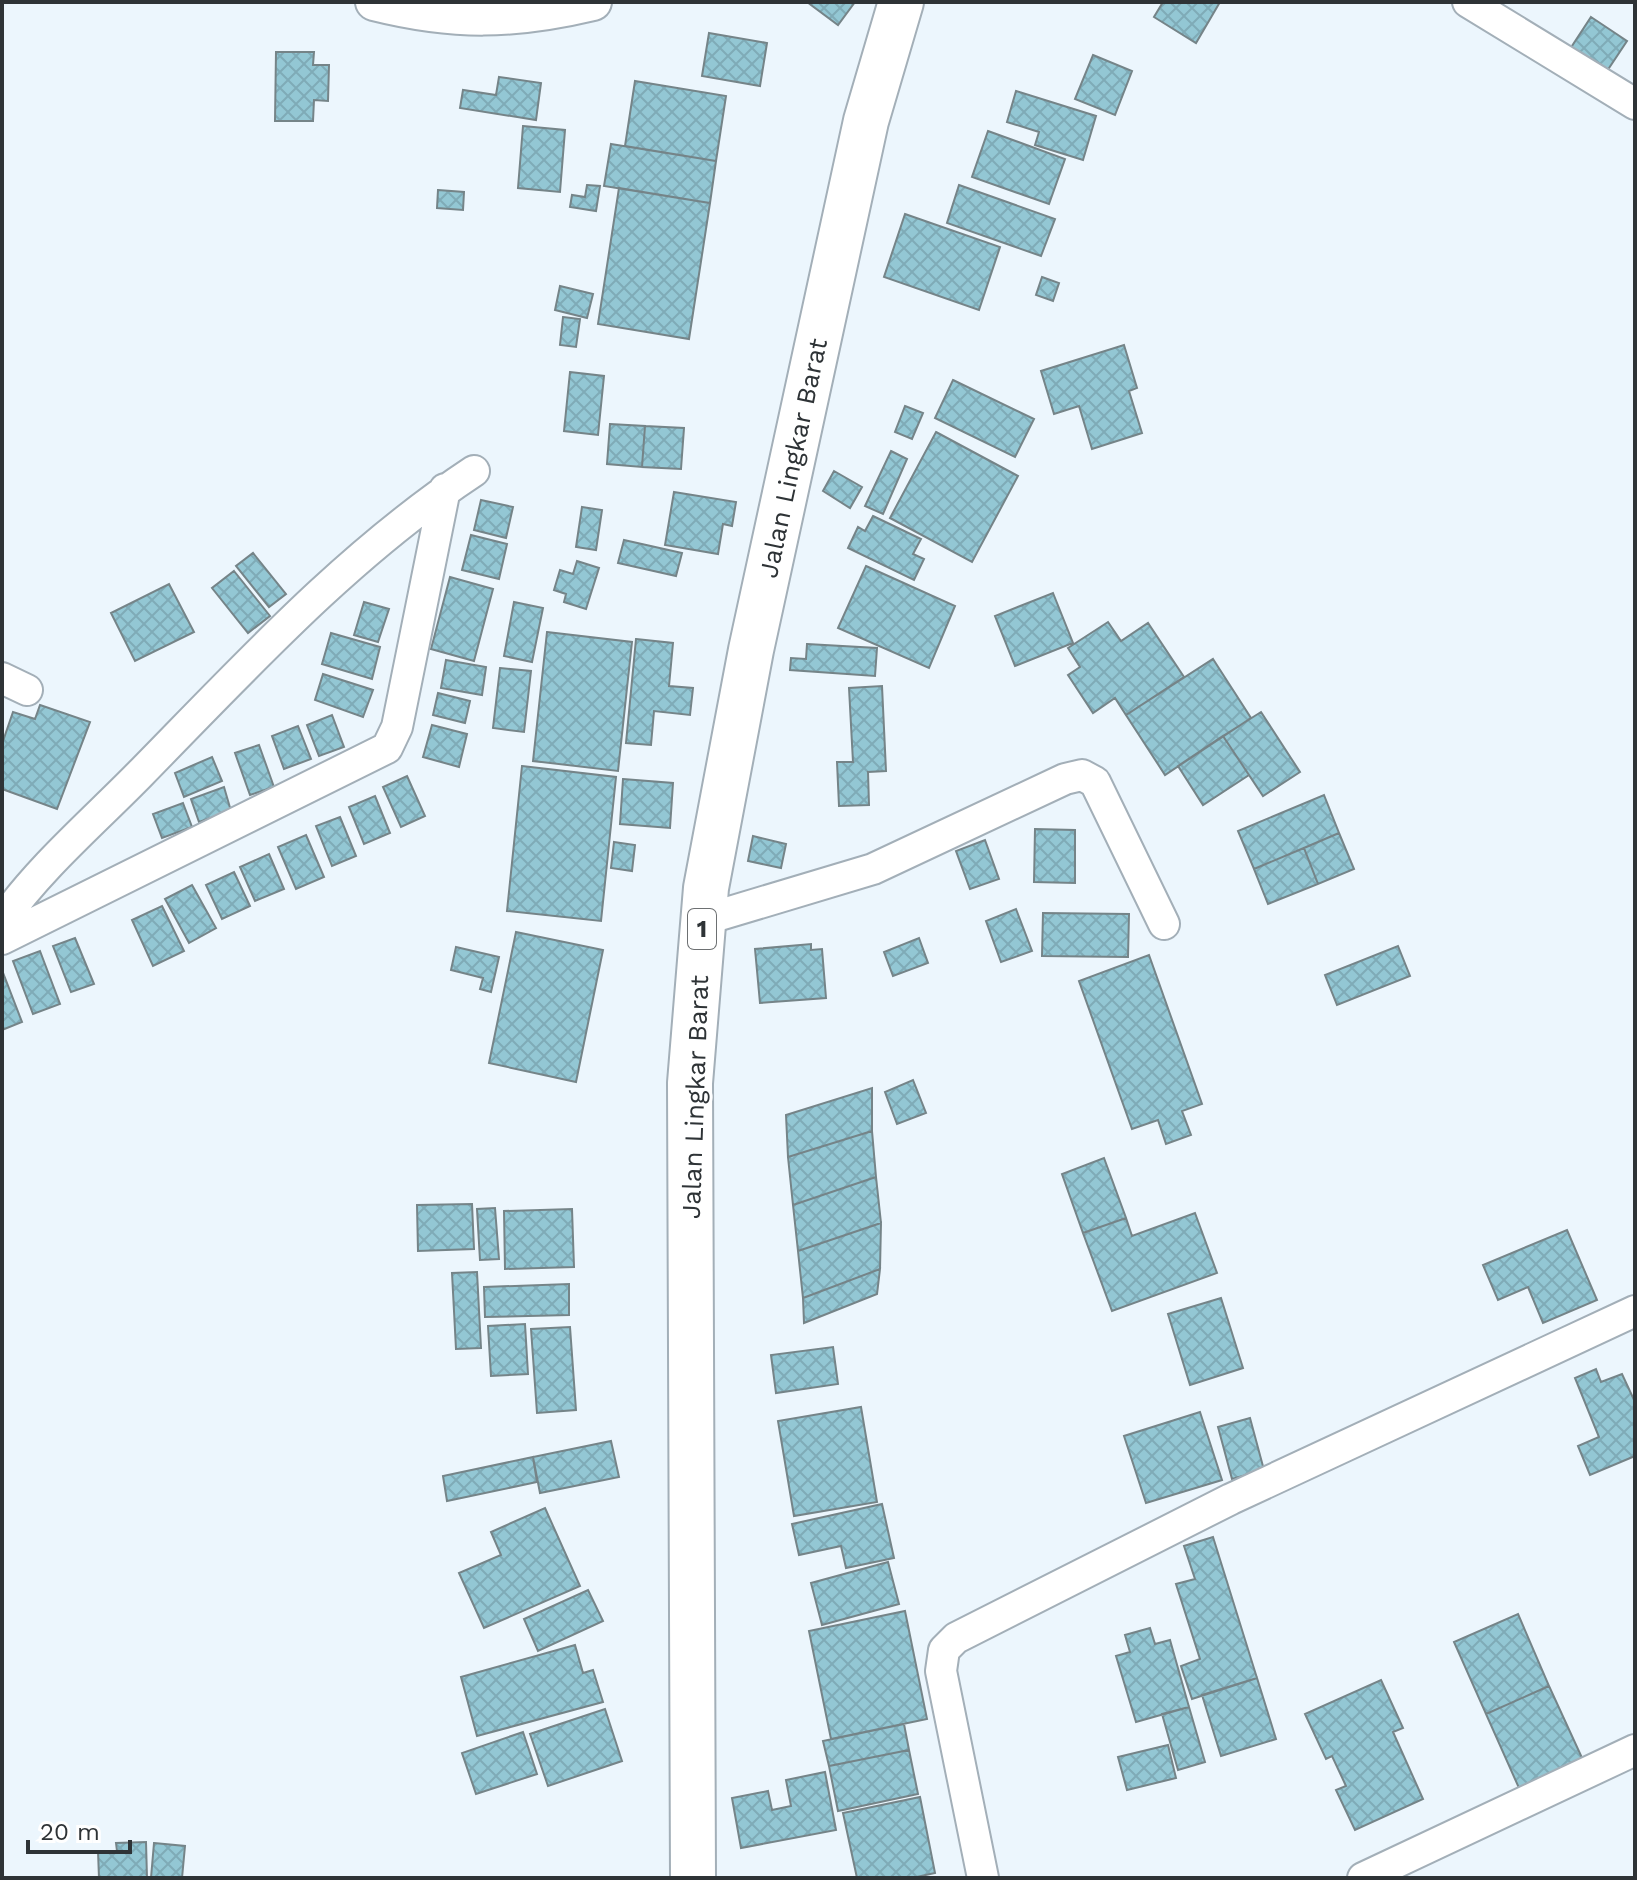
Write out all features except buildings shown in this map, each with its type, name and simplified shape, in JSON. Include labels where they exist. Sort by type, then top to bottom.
[{"type":"highway","name":"Jalan Lingkar Barat","points":[[693,1878],[690,1083],[706,888],[751,650],[859,151],[901,2]]},
{"type":"street","points":[[374,2],[422,14],[469,19],[517,17],[593,2]]},
{"type":"street","points":[[1468,2],[1635,104]]},
{"type":"street","points":[[2,921],[43,874],[268,643],[407,516],[474,471]]},
{"type":"street","points":[[2,939],[387,748],[397,727],[445,489]]},
{"type":"street","points":[[703,920],[873,869],[1037,791],[1082,775],[1095,782],[1101,792],[1164,924]]},
{"type":"street","points":[[983,1878],[941,1671],[944,1650],[956,1638],[1231,1499],[1635,1311]]},
{"type":"street","points":[[1363,1878],[1635,1750]]}]
